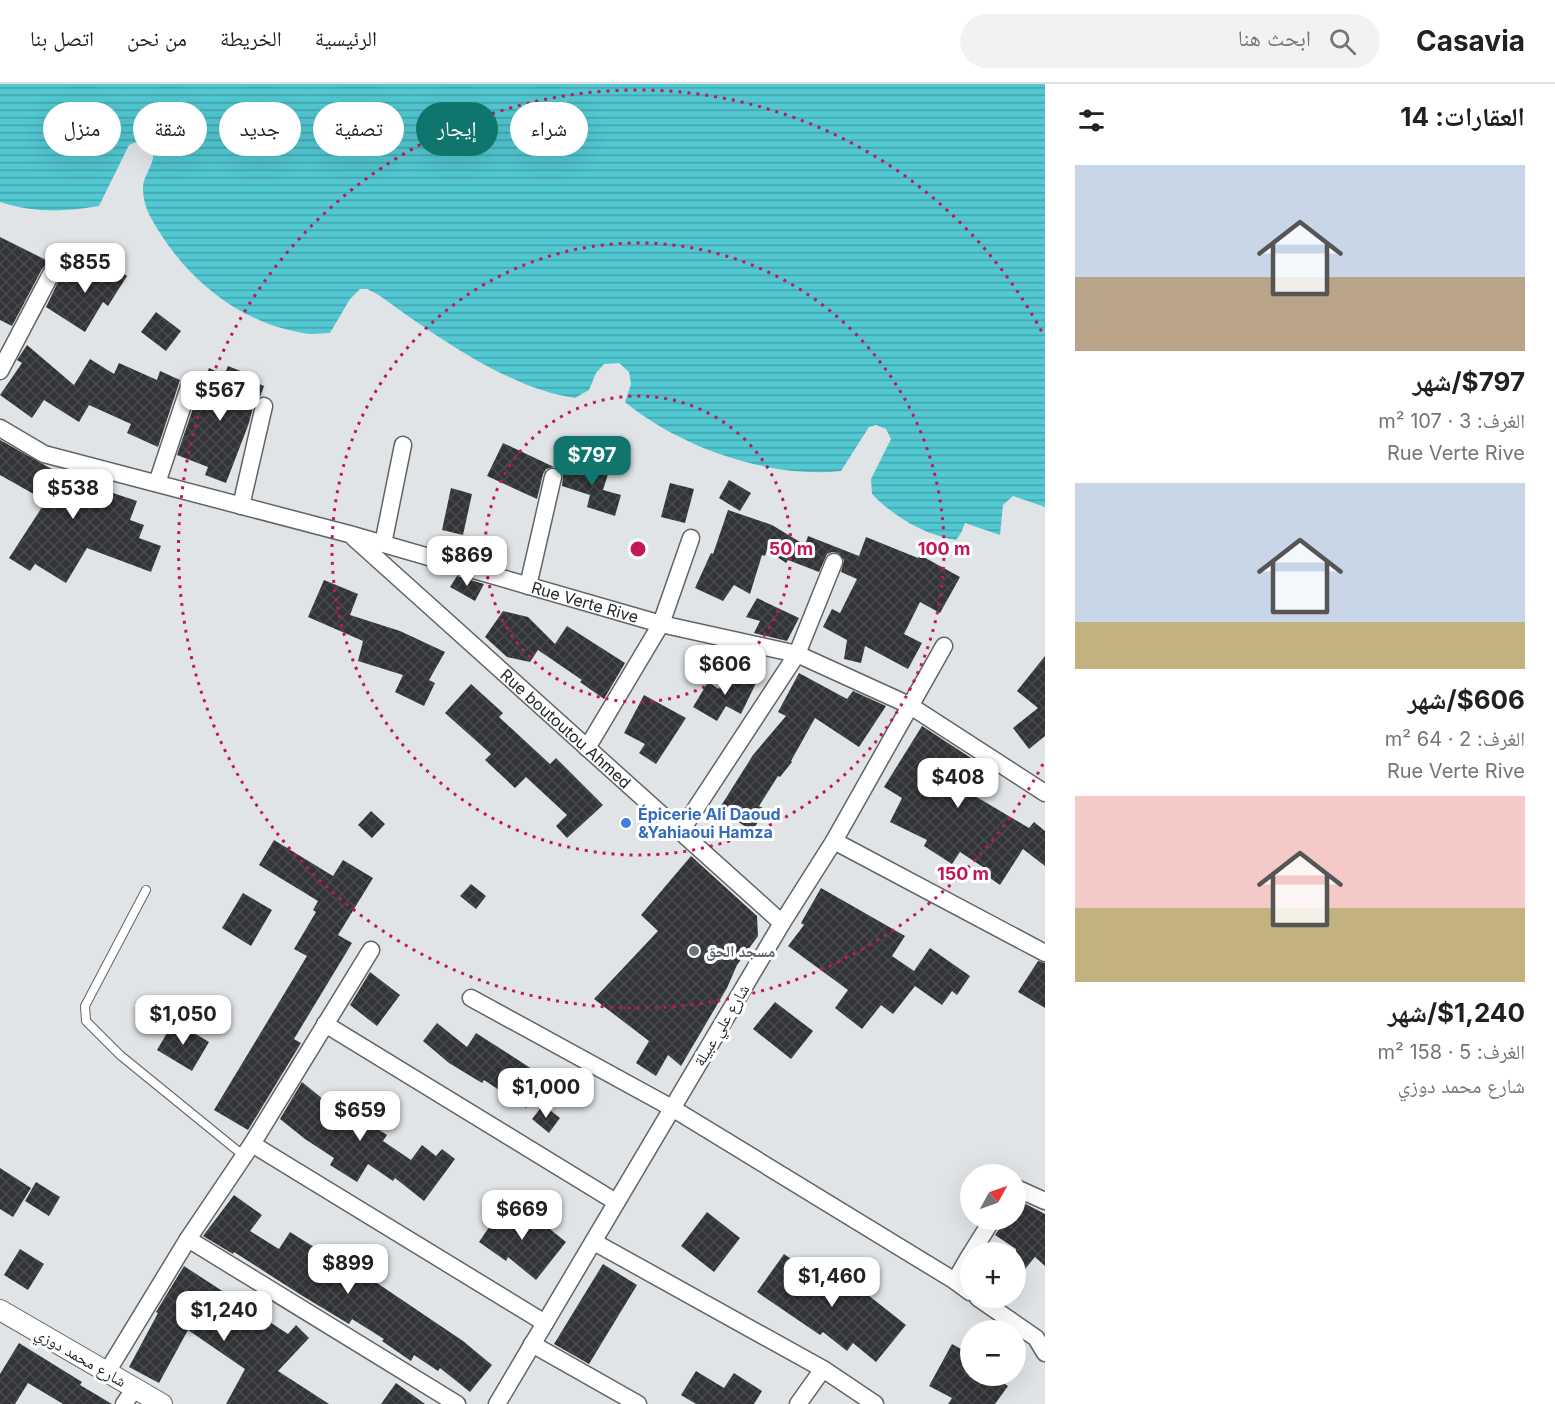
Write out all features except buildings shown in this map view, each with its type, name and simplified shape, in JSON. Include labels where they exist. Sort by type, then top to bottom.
[{"type":"street","points":[[0,371],[51,274]]},
{"type":"street","points":[[157,483],[191,381]]},
{"type":"street","points":[[241,506],[264,406]]},
{"type":"street","name":"Rue Verte Rive","points":[[0,428],[44,454],[350,534],[661,624],[797,654],[909,705],[1045,794]]},
{"type":"street","points":[[382,544],[403,445]]},
{"type":"street","points":[[528,586],[553,477]]},
{"type":"street","name":"Rue boutoutou Ahmed","points":[[350,534],[782,922]]},
{"type":"street","points":[[587,748],[661,624],[691,538]]},
{"type":"street","points":[[681,831],[797,654],[834,562]]},
{"type":"street","name":"شارع علي عبيلة","points":[[497,1404],[782,922],[834,841],[944,646]]},
{"type":"street","points":[[834,841],[1045,952]]},
{"type":"street","points":[[107,1372],[188,1239],[248,1150],[371,950]]},
{"type":"street","points":[[471,998],[672,1108],[960,1285]]},
{"type":"street","points":[[325,1024],[616,1202]]},
{"type":"street","points":[[248,1150],[545,1323]]},
{"type":"street","points":[[1026,1192],[1045,1201]]},
{"type":"street","points":[[188,1239],[457,1404]]},
{"type":"street","points":[[594,1242],[822,1369],[875,1404]]},
{"type":"street","points":[[955,1281],[960,1273]]},
{"type":"street","points":[[992,1308],[1036,1338],[1045,1353]]},
{"type":"street","name":"شارع محمد دوزي","points":[[0,1310],[162,1404]]},
{"type":"street","points":[[532,1344],[638,1404]]},
{"type":"street","points":[[798,1404],[822,1369]]},
{"type":"street","points":[[124,1404],[135,1388]]},
{"type":"lane","points":[[146,890],[86,1006],[86,1021],[120,1055],[248,1150]]},
{"type":"water","points":[[0,84],[1045,84],[1045,507],[1013,496],[1003,505],[1000,535],[965,523],[956,540],[944,538],[911,524],[872,494],[871,479],[891,439],[886,429],[876,425],[869,427],[841,471],[785,470],[756,465],[698,446],[647,418],[625,402],[631,384],[629,372],[619,363],[604,364],[596,373],[589,390],[575,398],[550,393],[497,371],[472,357],[367,289],[360,289],[350,299],[330,333],[303,333],[255,319],[214,293],[195,277],[164,239],[149,215],[144,200],[143,183],[153,156],[207,156],[207,102],[133,102],[133,144],[129,145],[99,206],[49,210],[12,206],[0,202]]},
{"type":"place","name":"Épicerie Ali Daoud &Yahiaoui Hamza","points":[[626,823]]},
{"type":"place","name":"مسجد الحق","points":[[694,951]]}]
